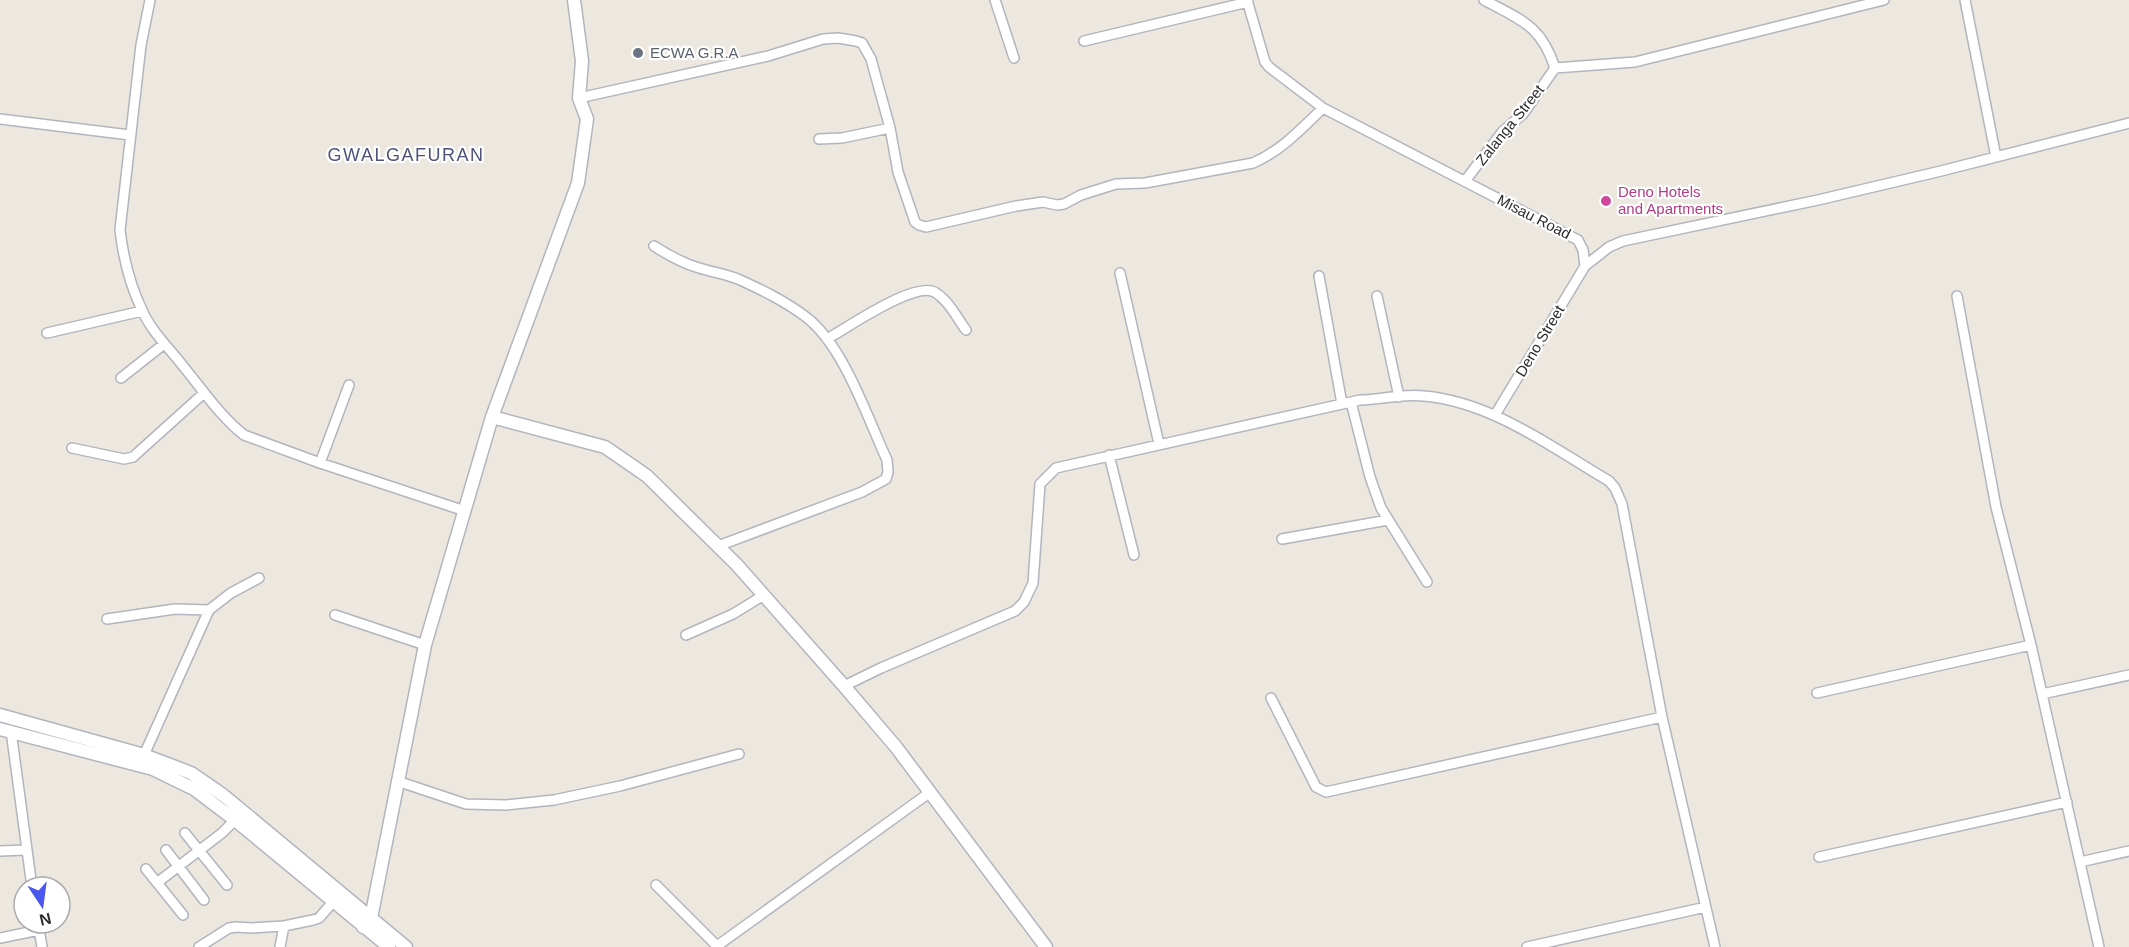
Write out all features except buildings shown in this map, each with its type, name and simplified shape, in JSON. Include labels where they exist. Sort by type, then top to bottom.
[{"type":"street","points":[[150,0],[141,45],[120,230],[124,254],[142,310],[164,344],[204,393],[244,435],[465,511]]},
{"type":"street","points":[[367,922],[425,645],[492,417],[578,183],[587,119],[579,98],[582,61],[574,0]]},
{"type":"street","points":[[995,0],[1014,58]]},
{"type":"street","points":[[1484,0],[1537,32],[1549,50],[1555,68],[1635,62],[1884,0]]},
{"type":"street","points":[[1965,0],[1996,158]]},
{"type":"street","points":[[1084,41],[1248,1]]},
{"type":"street","name":"Misau Road","points":[[1248,1],[1267,65],[1323,108],[1578,240],[1583,250],[1585,266]]},
{"type":"street","points":[[579,98],[768,56],[822,39],[849,39],[862,43],[867,51],[890,128],[898,172],[915,222],[926,227],[1016,206],[1043,202],[1064,204],[1081,195],[1116,184],[1145,183],[1253,163],[1265,158],[1289,140],[1323,108]]},
{"type":"street","name":"Zalanga Street","points":[[1465,181],[1503,131],[1522,114],[1555,68]]},
{"type":"street","points":[[0,119],[130,135]]},
{"type":"street","points":[[1585,266],[1608,248],[1623,241],[1818,200],[1996,158],[2129,123]]},
{"type":"street","points":[[819,139],[842,138],[890,128]]},
{"type":"street","points":[[654,246],[673,258],[699,268],[729,275],[767,292],[807,318],[837,353],[886,460],[888,472],[886,479],[862,492],[718,546]]},
{"type":"street","name":"Deno Street","points":[[1495,415],[1585,266]]},
{"type":"street","points":[[1120,273],[1159,444]]},
{"type":"street","points":[[1319,276],[1346,403],[1370,477],[1381,508],[1427,582]]},
{"type":"street","points":[[827,339],[896,299],[916,290],[925,289],[935,292],[947,303],[966,330]]},
{"type":"street","points":[[1377,296],[1399,397]]},
{"type":"street","points":[[1957,296],[1996,507],[2031,645],[2099,947]]},
{"type":"street","points":[[47,333],[142,310]]},
{"type":"street","points":[[121,378],[164,344]]},
{"type":"street","points":[[320,463],[349,385]]},
{"type":"street","points":[[72,448],[124,459],[134,457],[204,393]]},
{"type":"street","points":[[844,686],[1015,611],[1024,602],[1033,583],[1040,484],[1056,468],[1346,403],[1410,395],[1457,402],[1495,415],[1609,481],[1615,488],[1622,504],[1662,717],[1715,947]]},
{"type":"street","points":[[492,417],[605,447],[647,476],[764,595],[896,747],[1041,945]]},
{"type":"street","points":[[1108,455],[1134,555]]},
{"type":"street","points":[[1282,539],[1389,520]]},
{"type":"street","points":[[144,755],[209,610],[231,593],[259,578]]},
{"type":"street","points":[[686,635],[733,614],[764,595]]},
{"type":"street","points":[[108,619],[175,609],[209,610]]},
{"type":"street","points":[[335,615],[425,645]]},
{"type":"street","points":[[1817,693],[2031,645]]},
{"type":"street","points":[[2042,694],[2129,675]]},
{"type":"street","points":[[1271,698],[1316,787],[1326,792],[1662,717]]},
{"type":"street","points":[[0,715],[9,726],[30,875]]},
{"type":"street","points":[[9,726],[144,755],[191,773],[223,795],[367,922],[389,947]]},
{"type":"street","points":[[9,726],[153,768],[194,789],[235,820],[333,902],[406,947]]},
{"type":"street","points":[[397,782],[465,804],[506,805],[554,800],[620,786],[739,754]]},
{"type":"street","points":[[656,885],[717,946],[929,793]]},
{"type":"street","points":[[1819,857],[2067,802]]},
{"type":"street","points":[[158,882],[235,820]]},
{"type":"street","points":[[185,833],[227,885]]},
{"type":"street","points":[[0,851],[26,850]]},
{"type":"street","points":[[166,850],[204,900]]},
{"type":"street","points":[[2080,862],[2129,851]]},
{"type":"street","points":[[146,869],[183,915]]},
{"type":"street","points":[[199,947],[229,928],[284,926],[313,921],[319,918],[333,902]]},
{"type":"street","points":[[1527,947],[1706,907]]},
{"type":"street","points":[[280,947],[284,926]]},
{"type":"place","name":"ECWA G.R.A","points":[[638,53]]},
{"type":"place","name":"Deno Hotels and Apartments","points":[[1606,201]]},
{"type":"district","name":"GWALGAFURAN","points":[[406,155]]}]
